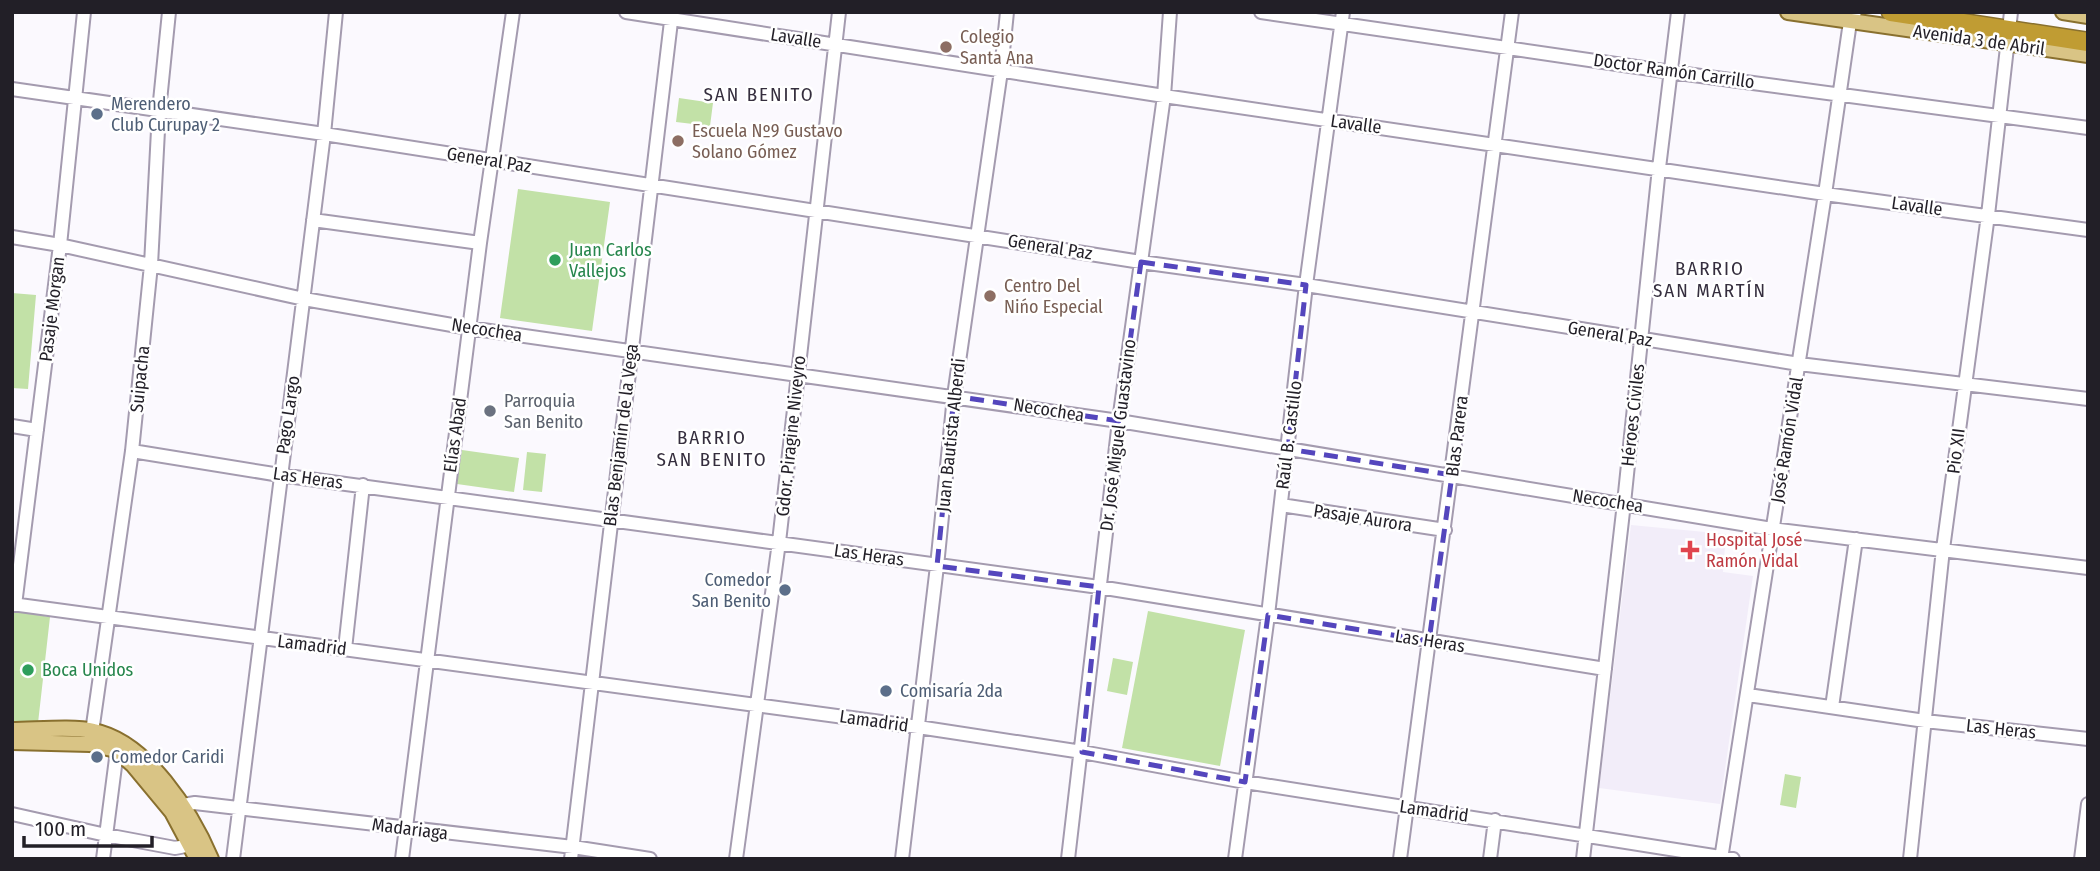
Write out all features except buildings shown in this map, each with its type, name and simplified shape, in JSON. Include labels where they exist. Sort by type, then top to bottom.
[{"type":"highway","name":"Avenida 3 de Abril","points":[[1891,12],[2010,26],[2088,30]]},
{"type":"highway","name":"Avenida 3 de Abril","points":[[1973,12],[2010,26],[2088,42]]},
{"type":"main road","name":"Avenida 3 de Abril","points":[[1788,12],[2010,26],[2088,55]]},
{"type":"main road","points":[[2063,12],[2088,16]]},
{"type":"main road","points":[[12,730],[91,737],[118,745],[145,759],[211,859]]},
{"type":"main road","points":[[12,742],[91,737]]},
{"type":"main road","points":[[178,809],[197,859]]},
{"type":"street","name":"Pasaje Morgan","points":[[14,604],[60,245],[84,12]]},
{"type":"street","name":"Suipacha","points":[[91,737],[132,451],[151,265],[159,111],[169,12]]},
{"type":"street","name":"Pago Largo","points":[[233,859],[304,299],[336,12]]},
{"type":"street","name":"Elías Abad","points":[[402,859],[480,243],[513,12]]},
{"type":"street","name":"Lavalle","points":[[625,12],[672,16],[836,45],[1164,96],[1825,194],[2088,230]]},
{"type":"street","name":"Gdor. Piragine Niveyro","points":[[736,859],[779,542],[839,12]]},
{"type":"street","name":"Juan Bautista Alberdi","points":[[902,859],[954,396],[975,236],[1001,71],[1007,12]]},
{"type":"street","name":"Dr. José Miguel Guastavino","points":[[1068,859],[1119,421],[1164,96],[1170,12]]},
{"type":"street","name":"Doctor Ramón Carrillo","points":[[1261,12],[1343,18],[1671,72],[2088,128]]},
{"type":"street","name":"Blas Parera","points":[[1401,859],[1512,12]]},
{"type":"street","name":"Héroes Civiles","points":[[1583,859],[1678,12]]},
{"type":"street","name":"Blas Benjamín de la Vega","points":[[572,853],[672,16]]},
{"type":"street","name":"José Ramón Vidal","points":[[1725,858],[1772,529],[1852,17]]},
{"type":"street","name":"Raúl B. Castillo","points":[[1235,859],[1268,615],[1306,285],[1343,18]]},
{"type":"street","name":"Pio XII","points":[[1910,859],[1943,549],[1989,215],[2010,26]]},
{"type":"street","name":"General Paz","points":[[12,89],[324,134],[1141,262],[1306,285],[1799,364],[2088,399]]},
{"type":"street","points":[[313,220],[480,243]]},
{"type":"street","name":"Necochea","points":[[12,237],[60,245],[304,299],[469,328],[1119,421],[1772,529],[2088,568]]},
{"type":"street","points":[[12,426],[37,430]]},
{"type":"street","name":"Las Heras","points":[[132,451],[280,475],[1099,587],[1605,669]]},
{"type":"street","points":[[345,649],[363,485]]},
{"type":"street","name":"Pasaje Aurora","points":[[1281,505],[1445,530]]},
{"type":"street","points":[[1832,707],[1856,539]]},
{"type":"street","name":"Lamadrid","points":[[14,604],[918,727],[1725,858]]},
{"type":"street","name":"Las Heras","points":[[1748,695],[1925,720],[2088,738]]},
{"type":"street","points":[[103,859],[118,745]]},
{"type":"street","name":"Madariaga","points":[[178,809],[194,803],[572,853],[650,859]]},
{"type":"street","points":[[2081,859],[2088,804]]},
{"type":"street","points":[[12,814],[175,848],[191,845]]},
{"type":"street","points":[[1490,859],[1495,820]]},
{"type":"highlighted area","points":[[1141,262],[1306,285],[1288,449],[1452,475],[1429,641],[1268,615],[1245,782],[1082,752],[1099,587],[937,566],[954,396],[1119,421]]},
{"type":"shaded area","points":[[1631,525],[1726,534],[1723,572],[1753,576],[1720,804],[1599,788]]},
{"type":"green space","points":[[679,98],[713,103],[710,126],[676,122]]},
{"type":"green space","name":"Juan Carlos Vallejos","points":[[518,189],[610,202],[592,331],[500,318]]},
{"type":"green space","points":[[12,293],[36,295],[28,389],[12,388]]},
{"type":"green space","points":[[462,450],[519,458],[514,492],[457,484]]},
{"type":"green space","points":[[527,452],[546,454],[542,492],[523,490]]},
{"type":"green space","name":"Boca Unidos","points":[[12,611],[50,617],[38,723],[12,723]]},
{"type":"green space","points":[[1148,611],[1245,630],[1220,766],[1122,748]]},
{"type":"green space","points":[[1113,658],[1133,662],[1127,695],[1107,691]]},
{"type":"green space","points":[[1785,774],[1801,777],[1796,808],[1780,805]]},
{"type":"place","name":"Colegio Santa Ana","points":[[946,47]]},
{"type":"place","name":"Merendero Club Curupay 2","points":[[97,114]]},
{"type":"place","name":"Escuela Nº9 Gustavo Solano Gómez","points":[[678,141]]},
{"type":"place","name":"Juan Carlos Vallejos","points":[[555,260]]},
{"type":"place","name":"Centro Del Nińo Especial","points":[[990,296]]},
{"type":"place","name":"Parroquia San Benito","points":[[490,411]]},
{"type":"place","name":"Hospital José Ramón Vidal","points":[[1690,550]]},
{"type":"place","name":"Comedor San Benito","points":[[785,590]]},
{"type":"place","name":"Boca Unidos","points":[[28,670]]},
{"type":"place","name":"Comisaría 2da","points":[[886,691]]},
{"type":"place","name":"Comedor Caridi","points":[[97,757]]},
{"type":"district","name":"SAN BENITO","points":[[759,94]]},
{"type":"district","name":"BARRIO SAN MARTÍN","points":[[1710,279]]},
{"type":"district","name":"BARRIO SAN BENITO","points":[[712,448]]}]
